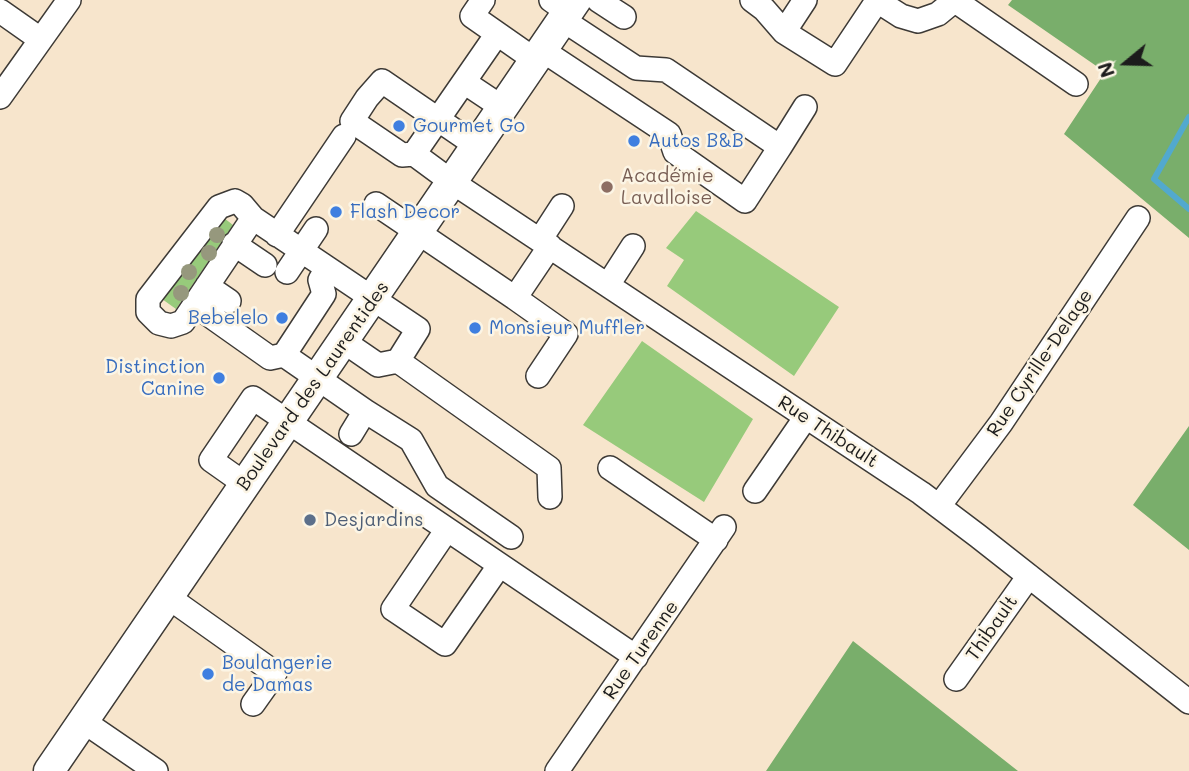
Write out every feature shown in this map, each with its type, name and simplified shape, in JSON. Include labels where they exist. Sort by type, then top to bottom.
[{"type":"main road","name":"Boulevard des Laurentides","points":[[49,771],[539,55],[565,8]]},
{"type":"street","points":[[0,97],[69,0]]},
{"type":"street","points":[[483,0],[472,16],[669,134],[675,152],[745,201],[806,107]]},
{"type":"street","points":[[598,0],[624,18]]},
{"type":"street","points":[[752,0],[764,9],[784,32],[835,64],[877,1],[901,16],[918,20],[938,14],[955,0],[1076,84]]},
{"type":"street","points":[[784,32],[805,0]]},
{"type":"street","points":[[565,8],[636,68],[666,69],[780,147]]},
{"type":"street","points":[[0,11],[40,39]]},
{"type":"street","points":[[414,154],[498,34]]},
{"type":"street","name":"Rue Thibault","points":[[438,119],[382,81],[352,121],[402,155],[414,154],[939,506],[1189,702]]},
{"type":"street","points":[[464,82],[503,108]]},
{"type":"street","points":[[438,119],[477,146]]},
{"type":"street","points":[[277,235],[344,136]]},
{"type":"street","points":[[253,218],[183,321],[171,326],[162,325],[153,319],[146,308],[153,291],[219,206],[227,202],[238,202],[253,218],[277,235],[418,329],[398,360],[378,365],[343,341]]},
{"type":"street","points":[[376,204],[566,334],[538,376]]},
{"type":"street","points":[[515,298],[562,206]]},
{"type":"street","name":"Rue Cyrille-Delage","points":[[939,506],[1001,423],[1138,218]]},
{"type":"street","points":[[234,244],[276,268],[301,251],[316,229]]},
{"type":"street","points":[[608,285],[633,246]]},
{"type":"street","points":[[201,295],[270,358],[284,355],[324,294],[320,280],[327,268]]},
{"type":"street","points":[[201,295],[229,301]]},
{"type":"street","points":[[284,355],[411,440],[437,486],[511,537]]},
{"type":"street","points":[[398,360],[549,468],[550,497]]},
{"type":"street","points":[[245,484],[211,460],[253,398],[636,657]]},
{"type":"street","points":[[351,434],[365,411]]},
{"type":"street","points":[[755,491],[806,417]]},
{"type":"street","name":"Rue Turenne","points":[[557,771],[720,534],[610,468]]},
{"type":"street","points":[[446,531],[393,609],[446,644],[499,566]]},
{"type":"street","name":"Thibault","points":[[956,679],[1029,576]]},
{"type":"street","points":[[168,597],[275,673],[253,704]]},
{"type":"street","points":[[83,721],[127,763],[156,771]]},
{"type":"green space","points":[[1012,0],[1189,0],[1189,238],[1064,134],[1105,72],[1008,5]]},
{"type":"green space","points":[[696,211],[839,307],[794,376],[667,286],[684,260],[666,248]]},
{"type":"green space","points":[[224,218],[233,225],[176,309],[162,299]]},
{"type":"green space","points":[[642,341],[753,419],[704,502],[583,425]]},
{"type":"green space","points":[[1189,426],[1189,550],[1133,505]]},
{"type":"green space","points":[[853,641],[1018,771],[766,771]]},
{"type":"waterway","points":[[1189,117],[1154,179],[1189,209]]},
{"type":"place","name":"Gourmet Go","points":[[399,126]]},
{"type":"place","name":"Autos B&B","points":[[634,141]]},
{"type":"place","name":"Académie Lavalloise","points":[[607,187]]},
{"type":"place","name":"Flash Decor","points":[[336,212]]},
{"type":"place","name":"Bebelelo","points":[[282,318]]},
{"type":"place","name":"Monsieur Muffler","points":[[475,328]]},
{"type":"place","name":"Distinction Canine","points":[[219,378]]},
{"type":"place","name":"Desjardins","points":[[310,520]]},
{"type":"place","name":"Boulangerie de Damas","points":[[208,674]]}]
